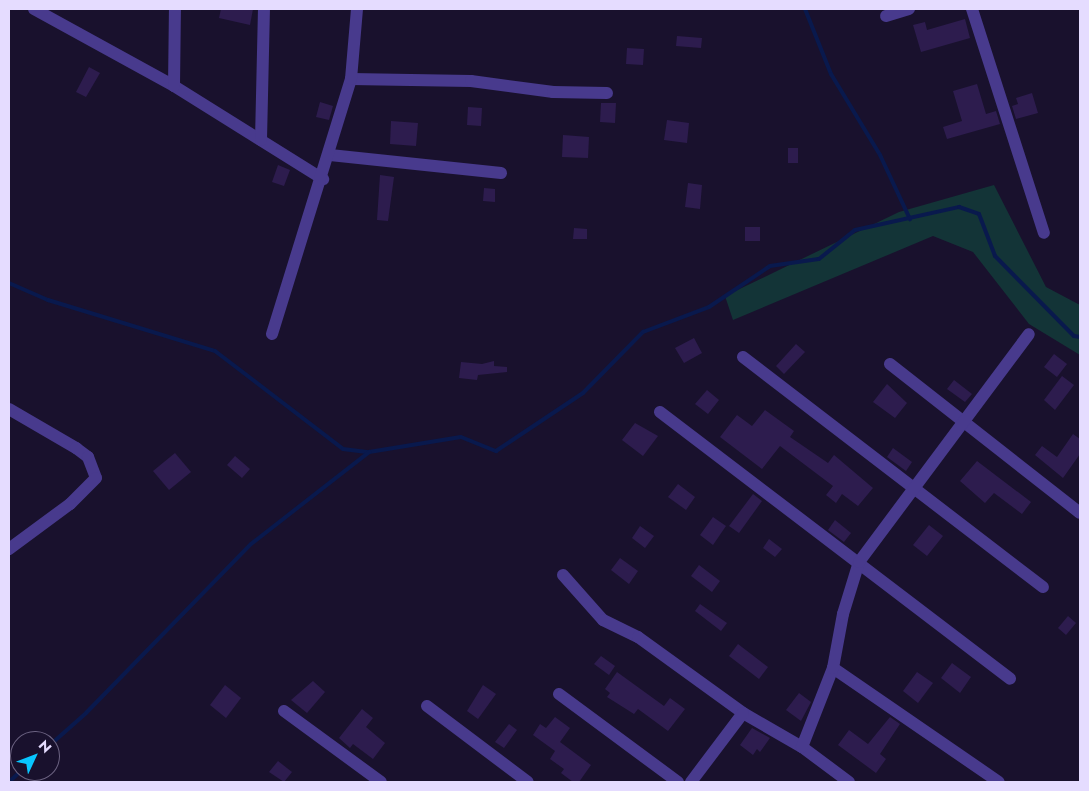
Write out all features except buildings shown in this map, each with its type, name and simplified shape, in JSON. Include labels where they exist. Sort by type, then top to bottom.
[{"type":"street","points":[[34,9],[174,86],[323,179]]},
{"type":"street","points":[[174,86],[175,9]]},
{"type":"street","points":[[261,140],[264,9]]},
{"type":"street","points":[[272,334],[323,179],[351,79],[357,9]]},
{"type":"street","points":[[886,16],[909,9]]},
{"type":"street","points":[[972,9],[1044,233]]},
{"type":"street","points":[[351,79],[471,81],[553,92],[607,93]]},
{"type":"street","points":[[330,155],[501,173]]},
{"type":"street","points":[[802,747],[833,668],[844,614],[859,562],[965,424],[1029,334]]},
{"type":"street","points":[[743,357],[1043,587]]},
{"type":"street","points":[[890,364],[1080,513]]},
{"type":"street","points":[[9,409],[88,457],[96,478],[70,504],[9,548]]},
{"type":"street","points":[[660,412],[1010,679]]},
{"type":"street","points":[[563,575],[603,620],[638,637],[743,713],[802,747],[849,782]]},
{"type":"street","points":[[833,668],[999,782]]},
{"type":"street","points":[[559,694],[678,782]]},
{"type":"street","points":[[427,706],[528,782]]},
{"type":"street","points":[[284,711],[381,782]]},
{"type":"street","points":[[691,782],[743,713]]},
{"type":"green space","points":[[994,185],[1046,287],[1080,305],[1080,355],[1029,324],[973,252],[933,236],[733,320],[725,296],[899,212]]},
{"type":"waterway","points":[[805,9],[831,74],[880,155],[910,219]]},
{"type":"waterway","points":[[9,283],[48,300],[215,351],[343,449],[369,452],[461,437],[496,451],[583,393],[643,332],[709,307],[770,266],[819,259],[855,230],[959,207],[979,214],[995,256],[1074,336],[1080,337]]},
{"type":"waterway","points":[[60,736],[86,713],[251,544],[369,452]]}]
